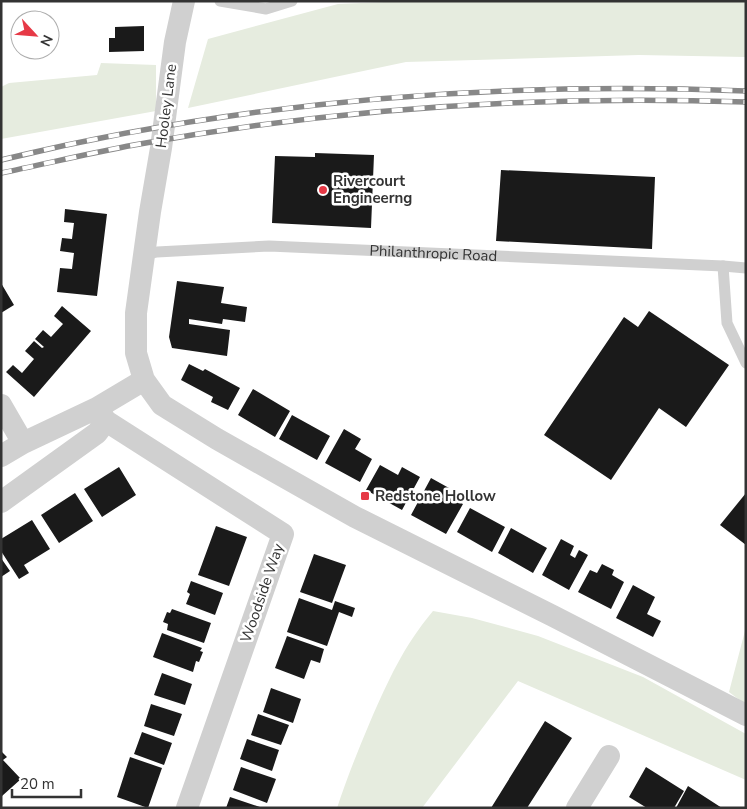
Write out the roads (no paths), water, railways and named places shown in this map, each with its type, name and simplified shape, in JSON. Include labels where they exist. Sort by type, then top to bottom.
[{"type":"street","name":"Hooley Lane","points":[[144,255],[161,148],[174,42],[184,1]]},
{"type":"street","points":[[144,255],[136,313],[136,353],[144,380],[162,405],[217,439],[355,518],[553,616],[746,715]]},
{"type":"street","points":[[1,456],[23,444],[101,414],[144,380]]},
{"type":"street","points":[[1,406],[23,444]]},
{"type":"street","points":[[1,502],[97,433],[101,414]]},
{"type":"street","name":"Woodside Way","points":[[101,414],[283,534],[186,808]]},
{"type":"street","points":[[577,808],[609,756]]},
{"type":"lane","points":[[220,1],[266,9],[292,1]]},
{"type":"lane","name":"Philanthropic Road","points":[[144,255],[157,252],[269,246],[746,268]]},
{"type":"lane","points":[[723,266],[727,324],[746,363]]},
{"type":"railway","points":[[1,160],[185,123],[371,100],[464,93],[558,89],[746,91]]},
{"type":"railway","points":[[1,173],[117,148],[210,132],[362,113],[515,103],[669,100],[746,102]]},
{"type":"place","name":"Rivercourt Engineerng","points":[[323,190]]},
{"type":"place","name":"Redstone Hollow","points":[[365,496]]}]
